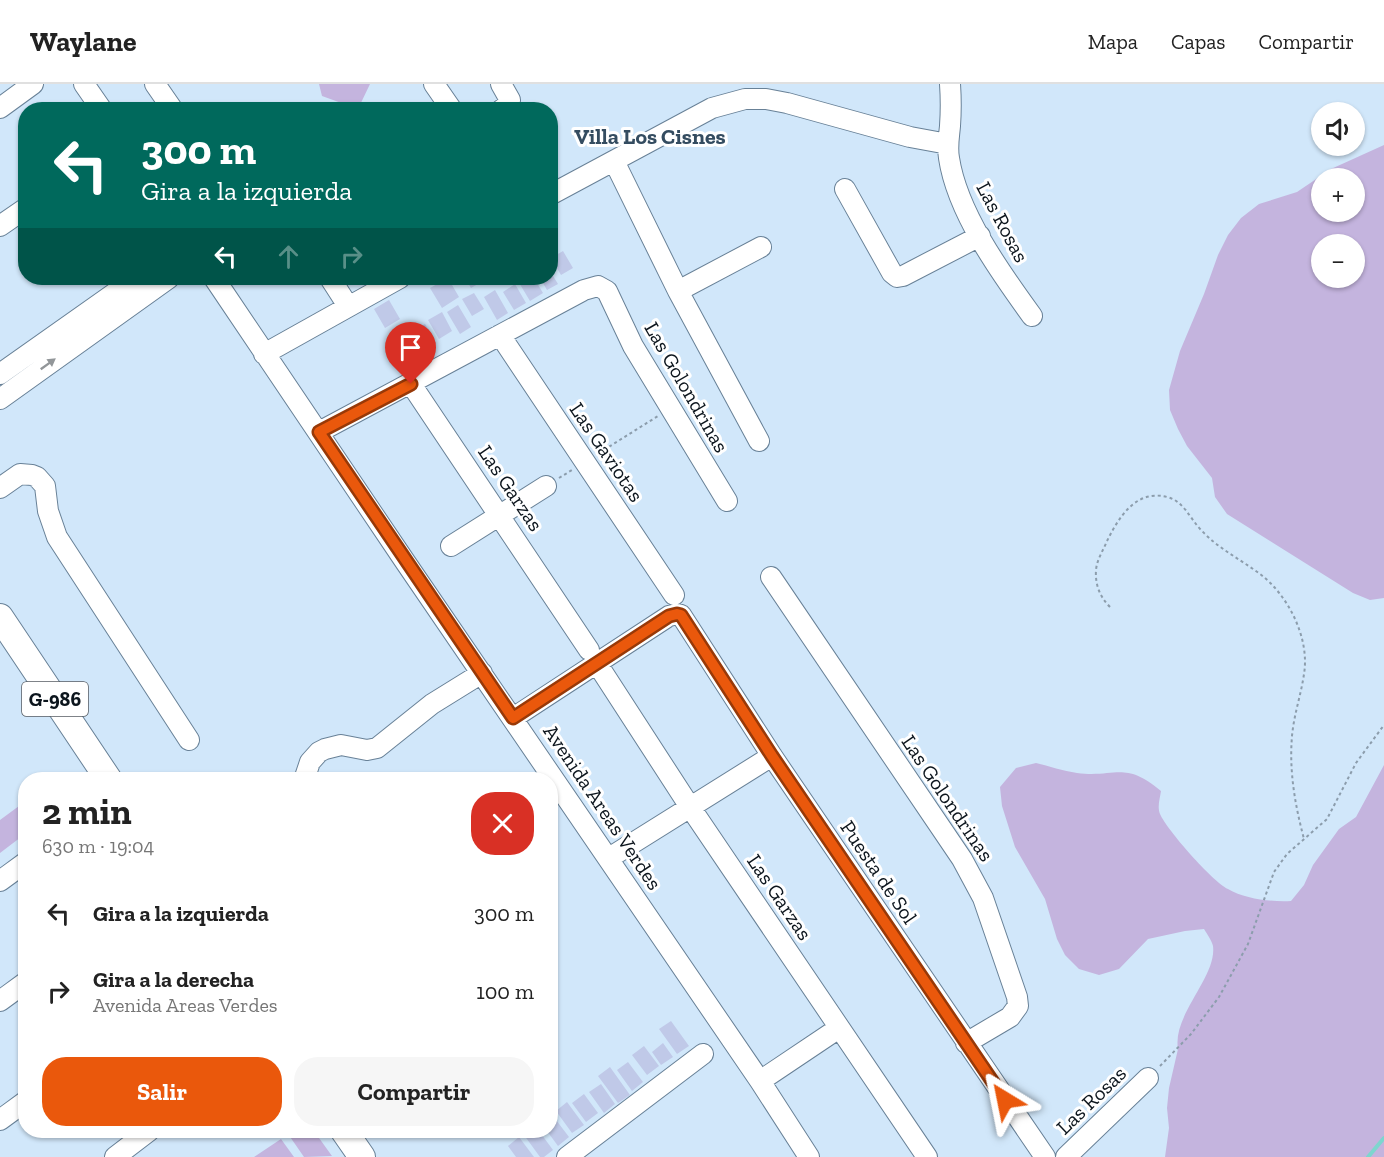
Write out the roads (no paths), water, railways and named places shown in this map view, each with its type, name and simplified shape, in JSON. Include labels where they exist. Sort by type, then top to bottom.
[{"type":"main road","name":"G-986","points":[[3,628],[103,772]]},
{"type":"main road","points":[[350,1138],[362,1157]]},
{"type":"street","points":[[0,108],[33,84]]},
{"type":"street","points":[[84,84],[96,102]]},
{"type":"street","points":[[155,84],[167,102]]},
{"type":"street","points":[[434,84],[446,102]]},
{"type":"street","points":[[501,84],[510,102]]},
{"type":"street","name":"Las Rosas","points":[[950,84],[948,144],[956,186],[968,214],[1004,277],[1032,316]]},
{"type":"street","points":[[558,191],[712,108],[745,99],[766,99],[787,103],[910,137],[948,144]]},
{"type":"street","points":[[614,161],[678,291],[759,441]]},
{"type":"street","points":[[845,189],[892,273],[897,277],[981,236]]},
{"type":"street","points":[[0,226],[18,214]]},
{"type":"street","points":[[678,291],[761,247]]},
{"type":"street","points":[[0,374],[126,285]]},
{"type":"street","points":[[0,399],[159,285]]},
{"type":"street","name":"Avenida Areas Verdes","points":[[219,285],[550,772]]},
{"type":"street","points":[[334,285],[348,306]]},
{"type":"street","points":[[264,354],[387,285]]},
{"type":"street","name":"Las Golondrinas","points":[[500,335],[594,286],[602,287],[609,295],[633,346],[727,501]]},
{"type":"street","points":[[319,432],[500,335]]},
{"type":"street","name":"Las Gaviotas","points":[[500,335],[676,604]]},
{"type":"street","name":"Las Garzas","points":[[411,384],[501,515],[690,807],[927,1157]]},
{"type":"street","points":[[0,488],[20,474],[32,474],[42,481],[46,490],[48,511],[57,537],[189,740]]},
{"type":"street","points":[[451,546],[546,486]]},
{"type":"street","name":"Las Golondrinas","points":[[771,578],[962,859],[983,898],[1018,1006],[1010,1017],[966,1043]]},
{"type":"street","points":[[513,718],[593,656],[669,616],[676,604]]},
{"type":"street","name":"Puesta de Sol","points":[[676,604],[772,756],[1045,1157]]},
{"type":"street","points":[[307,772],[310,762],[319,752],[341,745],[368,750],[377,748],[432,704],[482,673]]},
{"type":"street","points":[[609,858],[772,756]]},
{"type":"street","name":"Avenida Areas Verdes","points":[[558,784],[809,1157]]},
{"type":"street","points":[[0,881],[18,868]]},
{"type":"street","points":[[0,1001],[18,988]]},
{"type":"street","points":[[760,1081],[839,1028]]},
{"type":"street","points":[[567,1157],[703,1054]]},
{"type":"street","name":"Las Rosas","points":[[1066,1157],[1148,1078]]},
{"type":"street","points":[[0,1120],[18,1107]]},
{"type":"street","points":[[115,1157],[140,1138]]},
{"type":"waterway","points":[[1368,1157],[1384,1138]]},
{"type":"district","name":"Villa Los Cisnes","points":[[650,136]]}]
